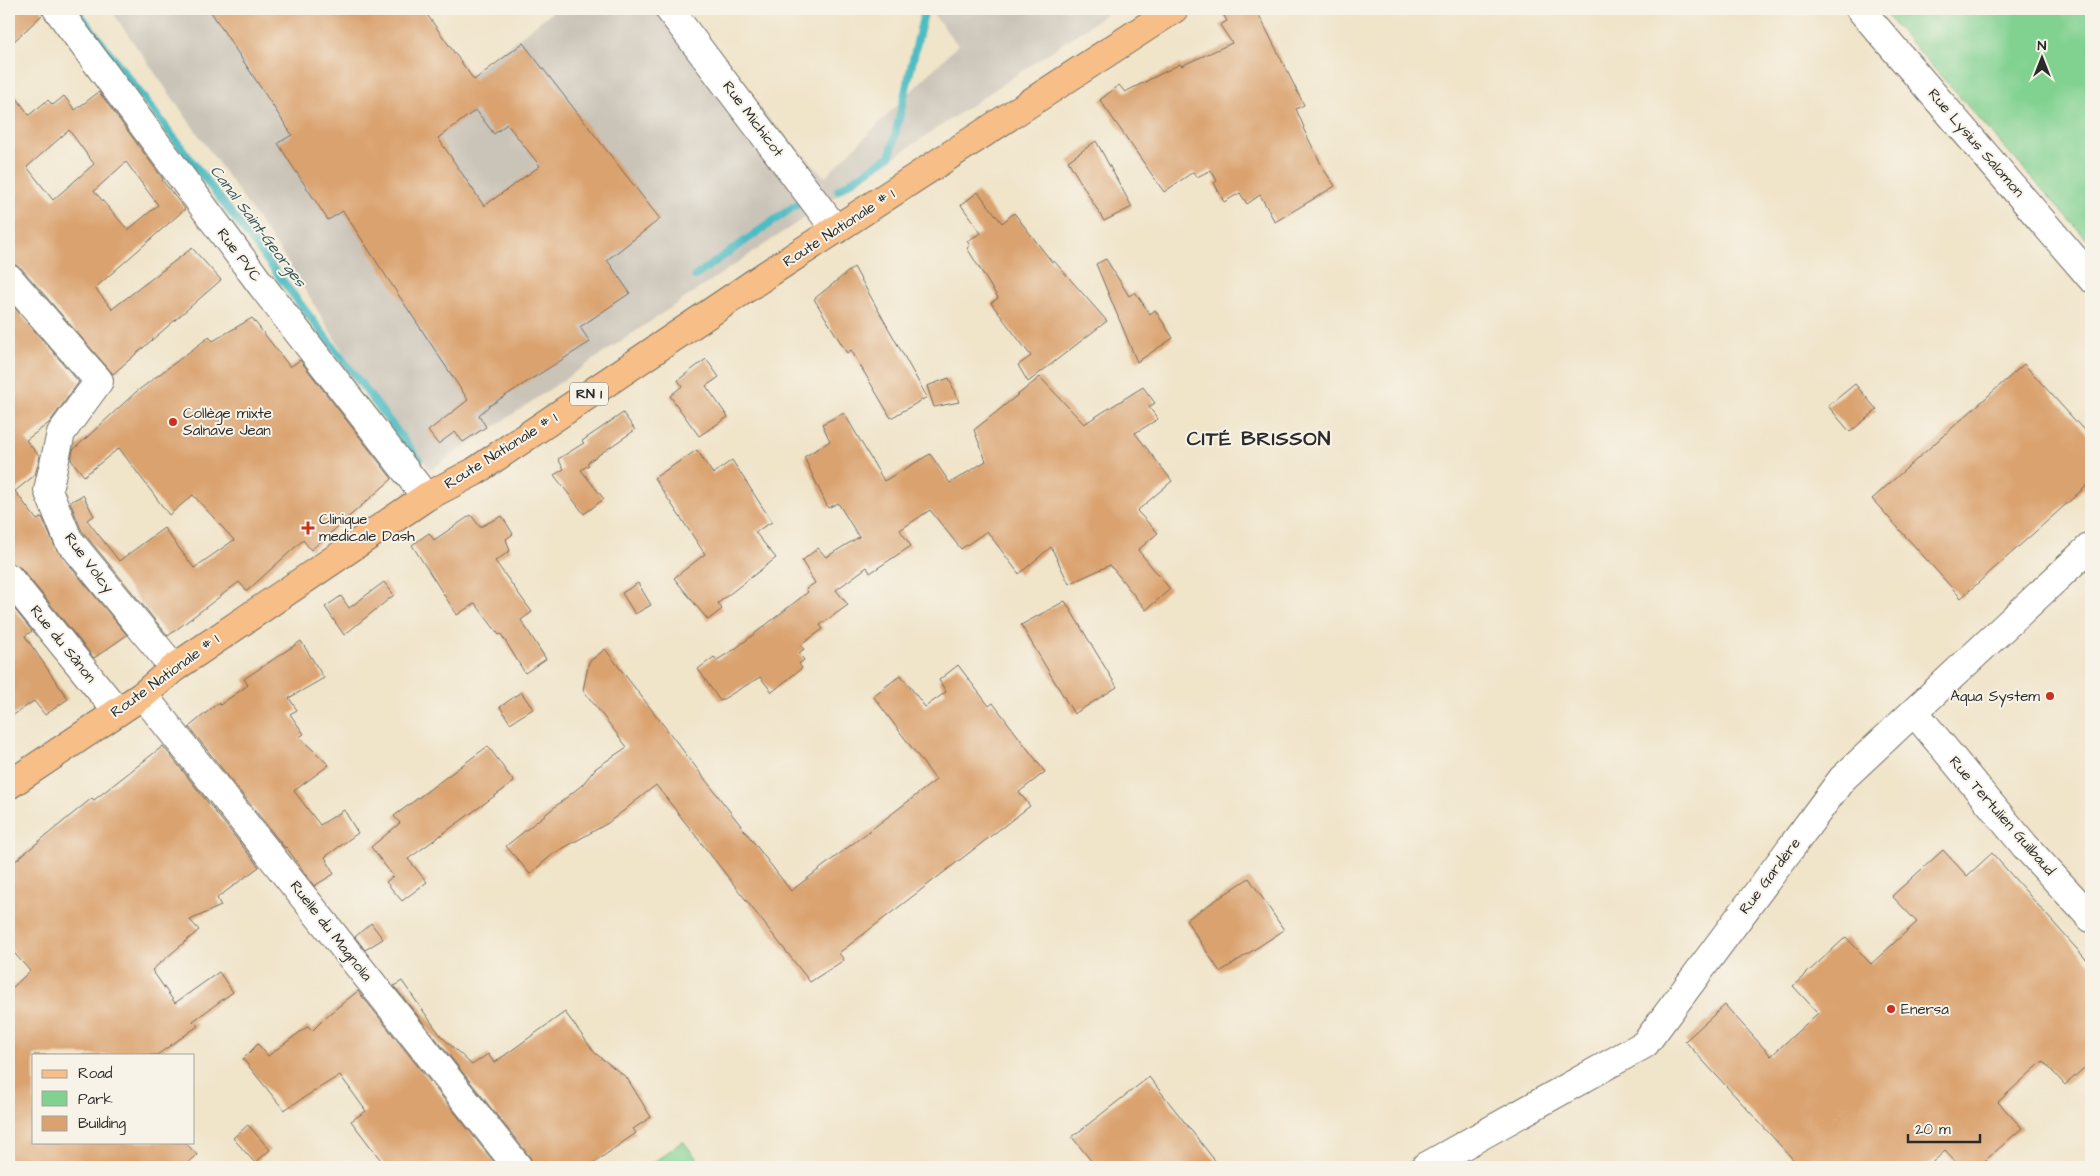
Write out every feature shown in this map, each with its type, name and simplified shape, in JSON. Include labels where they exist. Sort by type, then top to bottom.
[{"type":"main road","name":"Route Nationale # 1","points":[[9,785],[143,695],[174,668],[426,497],[474,472],[836,230],[1174,9]]},
{"type":"street","name":"Rue PVC","points":[[56,9],[259,282],[426,497]]},
{"type":"street","name":"Rue Michicot","points":[[670,9],[836,230]]},
{"type":"street","name":"Rue Lysius Salomon","points":[[1860,9],[2091,278]]},
{"type":"street","name":"Rue Volcy","points":[[9,278],[99,381],[62,433],[48,490],[68,539],[174,668]]},
{"type":"street","name":"Rue Gardère","points":[[1425,1167],[1644,1044],[1842,779],[1915,714],[2091,546]]},
{"type":"street","name":"Rue du Sânon","points":[[9,578],[117,711]]},
{"type":"street","name":"Ruelle du Magnolia","points":[[143,695],[518,1167]]},
{"type":"street","name":"Rue Tertulien Guilbaud","points":[[1915,714],[2025,846],[2091,918]]},
{"type":"shaded area","points":[[110,9],[361,9],[430,107],[556,9],[664,9],[825,177],[958,45],[929,9],[1114,9],[430,470],[355,372],[290,265]]},
{"type":"green space","points":[[1881,9],[2091,9],[2091,244]]},
{"type":"green space","points":[[683,1141],[703,1167],[647,1167]]},
{"type":"building","points":[[9,9],[42,9],[43,14],[9,46]]},
{"type":"building","points":[[209,9],[423,9],[474,80],[523,43],[660,219],[607,260],[630,293],[580,327],[590,342],[489,406],[479,415],[486,427],[463,442],[455,432],[438,444],[428,431],[468,400],[343,211],[328,220],[278,143],[292,135]],"holes":[[[476,110],[494,134],[507,124],[540,166],[484,206],[438,138]]]},
{"type":"building","points":[[1220,9],[1256,9],[1304,105],[1296,109],[1303,128],[1324,170],[1335,186],[1275,222],[1260,195],[1247,204],[1240,193],[1224,202],[1214,183],[1217,181],[1211,170],[1197,177],[1193,172],[1164,192],[1100,100],[1119,85],[1125,92],[1180,64],[1181,66],[1232,43],[1220,25],[1227,21]]},
{"type":"building","points":[[9,87],[29,115],[48,100],[53,105],[64,96],[75,110],[99,92],[185,209],[95,288],[112,309],[192,248],[221,280],[113,374],[21,268],[9,263]],"holes":[[[69,130],[94,164],[53,200],[27,167]],[[126,162],[158,205],[128,230],[94,191]]]},
{"type":"building","points":[[1096,141],[1132,207],[1104,221],[1068,161]]},
{"type":"building","points":[[978,192],[1002,223],[1014,213],[1052,262],[1054,261],[1107,321],[1028,382],[1018,365],[1031,356],[991,303],[998,298],[967,248],[970,246],[967,241],[981,233],[961,205]]},
{"type":"building","points":[[1106,259],[1129,296],[1135,292],[1150,314],[1155,310],[1173,338],[1137,362],[1096,264]]},
{"type":"building","points":[[854,267],[927,397],[891,418],[851,350],[847,353],[814,299]]},
{"type":"building","points":[[9,301],[79,382],[49,423],[26,440],[40,457],[35,475],[15,491],[37,520],[42,517],[56,549],[127,635],[94,658],[21,568],[9,563]]},
{"type":"building","points":[[252,318],[290,367],[300,360],[392,479],[311,550],[303,540],[247,591],[239,582],[168,636],[82,531],[70,502],[83,495],[94,516],[87,520],[119,561],[164,528],[194,568],[234,540],[193,495],[169,515],[119,448],[84,476],[71,460],[73,450],[136,392],[209,337],[213,341]]},
{"type":"building","points":[[706,359],[719,377],[706,386],[728,417],[699,436],[670,396],[682,386],[678,380]]},
{"type":"building","points":[[2024,364],[2091,438],[2091,482],[1961,598],[1872,499]]},
{"type":"building","points":[[1040,377],[1084,424],[1143,387],[1155,403],[1149,407],[1158,419],[1135,433],[1172,481],[1137,511],[1158,533],[1138,550],[1170,589],[1146,610],[1110,565],[1069,584],[1051,547],[1019,574],[987,531],[961,549],[930,510],[900,530],[911,546],[870,573],[867,567],[836,590],[848,605],[820,625],[823,629],[801,645],[804,649],[799,653],[804,660],[799,664],[802,668],[772,692],[760,677],[720,701],[698,669],[714,657],[717,660],[735,649],[808,592],[806,589],[815,583],[802,561],[818,548],[826,557],[859,537],[838,503],[828,508],[804,457],[830,441],[822,424],[844,413],[884,481],[930,454],[950,483],[986,461],[974,430]]},
{"type":"building","points":[[949,378],[959,402],[934,407],[927,386]]},
{"type":"building","points":[[1855,384],[1877,410],[1850,432],[1828,406]]},
{"type":"building","points":[[623,413],[635,430],[587,463],[589,465],[581,470],[604,499],[584,514],[554,475],[564,469],[558,459],[584,443],[582,441]]},
{"type":"building","points":[[697,450],[713,474],[732,460],[772,522],[755,532],[776,558],[718,603],[722,609],[708,620],[674,578],[705,554],[654,478]]},
{"type":"building","points":[[471,515],[480,527],[502,516],[513,534],[506,539],[510,551],[495,561],[532,612],[521,620],[546,659],[525,673],[501,634],[499,635],[475,603],[457,615],[412,545],[429,533],[434,540]]},
{"type":"building","points":[[384,582],[394,595],[344,635],[325,607],[341,596],[349,608]]},
{"type":"building","points":[[638,583],[651,605],[635,614],[622,593]]},
{"type":"building","points":[[1065,601],[1117,687],[1074,714],[1021,625]]},
{"type":"building","points":[[12,606],[32,631],[25,636],[68,699],[45,715],[34,701],[9,718],[9,608]]},
{"type":"building","points":[[301,641],[324,678],[289,698],[297,710],[290,714],[304,734],[299,737],[329,765],[294,791],[320,825],[344,810],[358,833],[325,857],[334,874],[314,886],[286,847],[189,727],[218,703],[220,705],[248,685],[244,679]]},
{"type":"building","points":[[605,649],[791,891],[936,780],[873,696],[901,675],[925,707],[946,692],[939,680],[958,665],[989,706],[993,703],[1045,772],[1019,792],[1030,806],[839,953],[844,960],[810,982],[656,785],[608,823],[553,854],[530,874],[506,846],[582,785],[596,768],[627,747],[583,690],[589,662]]},
{"type":"building","points":[[521,692],[533,709],[510,723],[500,707]]},
{"type":"building","points":[[163,746],[259,867],[217,898],[221,906],[190,920],[199,930],[152,970],[175,1003],[219,972],[233,992],[193,1021],[198,1026],[158,1054],[32,1054],[32,1144],[187,1144],[197,1155],[184,1167],[9,1167],[9,991],[30,971],[9,947],[9,866],[92,798],[94,800]]},
{"type":"building","points":[[488,746],[514,782],[408,859],[427,882],[402,901],[386,882],[393,876],[371,847],[400,823],[394,816]]},
{"type":"building","points":[[1943,850],[1967,876],[1992,853],[2091,965],[2091,1062],[2065,1085],[2043,1061],[1998,1102],[2022,1128],[1978,1167],[1960,1167],[1945,1151],[1927,1167],[1800,1167],[1685,1041],[1725,1005],[1771,1056],[1818,1013],[1793,986],[1846,937],[1871,964],[1917,922],[1892,896]]},
{"type":"building","points":[[1249,878],[1284,930],[1220,972],[1186,920]]},
{"type":"building","points":[[371,923],[383,939],[365,950],[355,937]]},
{"type":"building","points":[[402,981],[441,1036],[472,1065],[488,1054],[494,1063],[565,1012],[595,1053],[627,1078],[651,1117],[633,1129],[636,1133],[588,1167],[533,1167],[530,1157],[394,986]]},
{"type":"building","points":[[358,991],[498,1167],[386,1167],[351,1121],[366,1111],[340,1075],[284,1110],[243,1059],[258,1044],[268,1056],[308,1026],[312,1031],[329,1014]]},
{"type":"building","points":[[1149,1077],[1220,1167],[1096,1167],[1072,1137]]},
{"type":"building","points":[[248,1125],[270,1150],[255,1163],[233,1138]]},
{"type":"waterway","name":"Canal Saint-Georges","points":[[76,9],[419,460]]},
{"type":"waterway","points":[[838,190],[890,156],[925,9]]},
{"type":"waterway","points":[[695,276],[806,198]]},
{"type":"place","name":"Collège mixte Salnave Jean","points":[[173,422]]},
{"type":"place","name":"Clinique medicale Dash","points":[[308,528]]},
{"type":"place","name":"Aqua System","points":[[2050,696]]},
{"type":"place","name":"Enersa","points":[[1891,1009]]},
{"type":"district","name":"CITÉ BRISSON","points":[[1259,439]]}]
